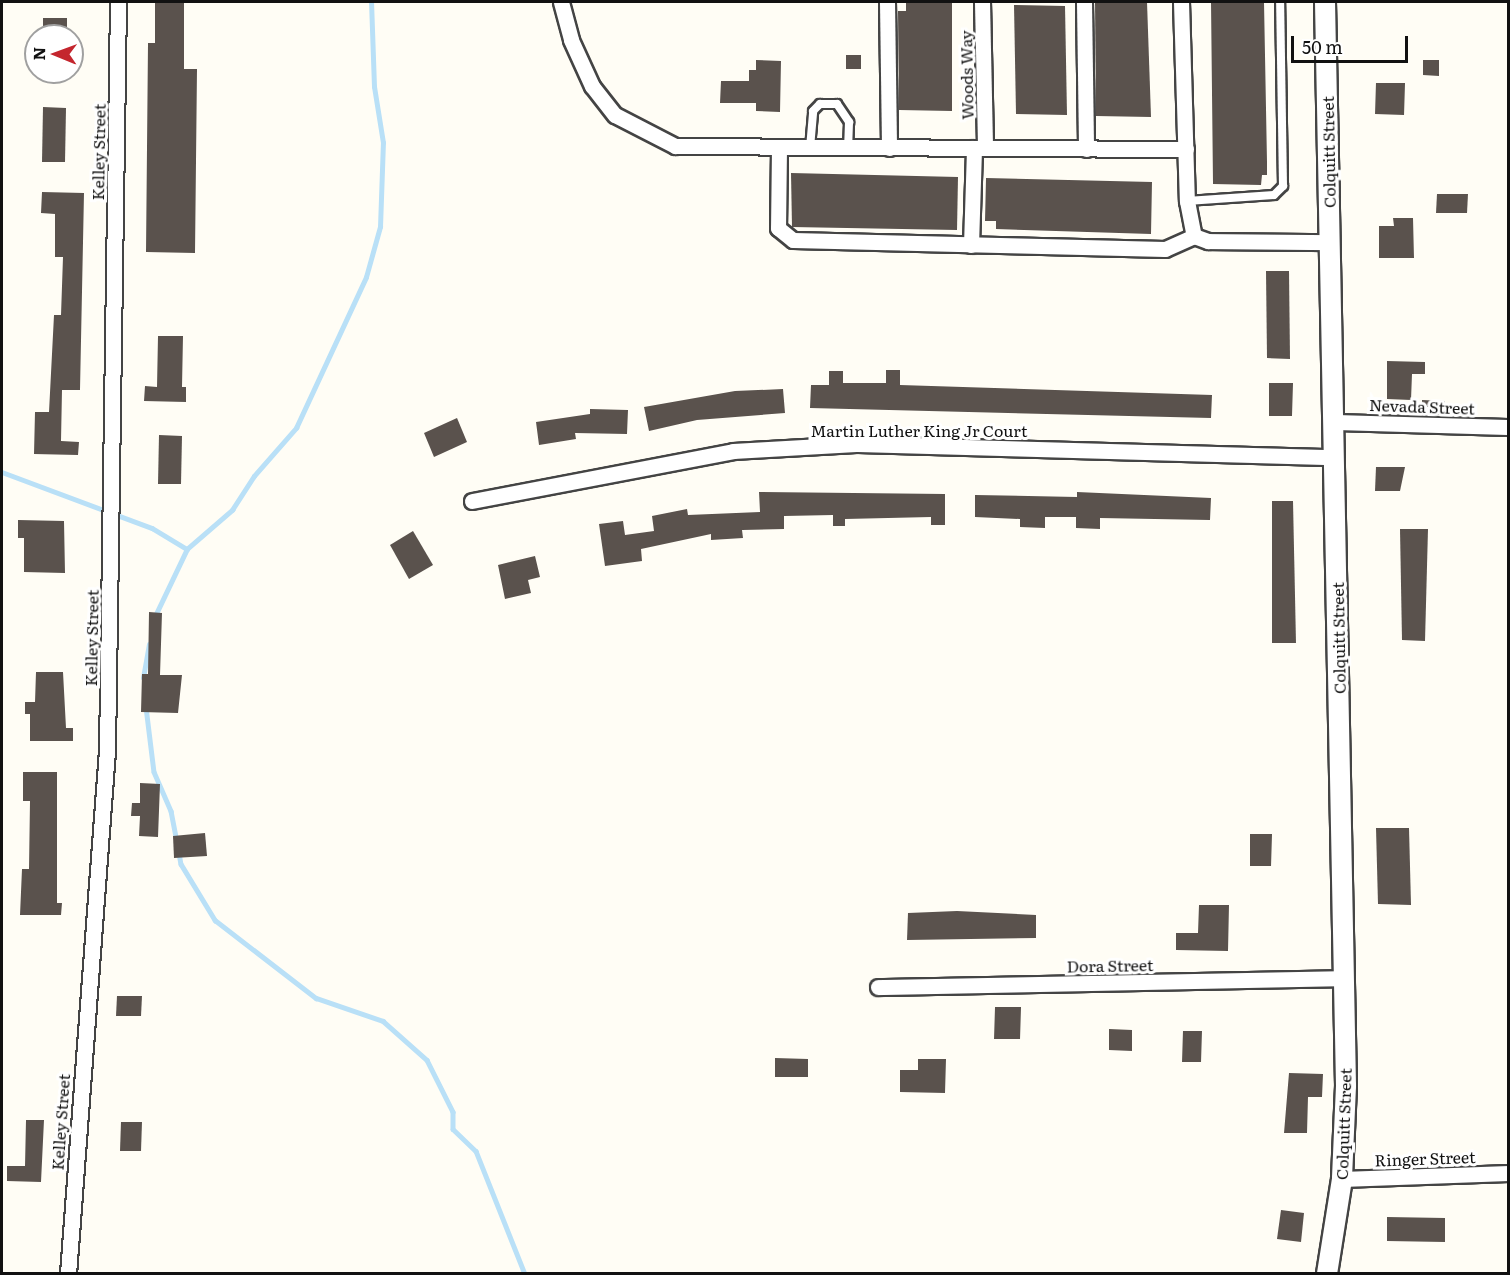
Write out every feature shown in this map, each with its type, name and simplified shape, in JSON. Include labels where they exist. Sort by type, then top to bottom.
[{"type":"street","name":"Kelley Street","points":[[68,1274],[107,751],[118,2]]},
{"type":"street","points":[[561,2],[571,40],[592,86],[615,115],[675,146],[1186,149]]},
{"type":"street","points":[[887,2],[889,148]]},
{"type":"street","name":"Woods Way","points":[[971,245],[979,148],[982,2]]},
{"type":"street","points":[[1084,2],[1086,148]]},
{"type":"street","points":[[1181,2],[1187,201],[1194,236]]},
{"type":"street","name":"Colquitt Street","points":[[1325,2],[1335,422],[1346,1086],[1342,1179],[1327,1274]]},
{"type":"street","points":[[779,148],[778,228],[783,236],[793,240],[1165,249],[1194,236],[1208,241],[1330,242]]},
{"type":"street","name":"Nevada Street","points":[[1335,422],[1509,427]]},
{"type":"street","name":"Martin Luther King Jr Court","points":[[472,501],[733,451],[856,444],[1335,457]]},
{"type":"street","name":"Dora Street","points":[[878,987],[1343,978]]},
{"type":"street","name":"Ringer Street","points":[[1342,1179],[1509,1173]]},
{"type":"lane","points":[[1187,201],[1274,195],[1283,186],[1280,2]]},
{"type":"lane","points":[[810,148],[809,122],[820,104],[837,104],[845,111],[849,148]]},
{"type":"building","points":[[155,2],[184,2],[184,69],[197,69],[195,253],[146,252],[148,43],[155,43]]},
{"type":"building","points":[[906,2],[952,2],[952,111],[899,110],[898,11],[906,11]]},
{"type":"building","points":[[1095,2],[1147,2],[1151,117],[1096,116]]},
{"type":"building","points":[[1211,2],[1264,2],[1267,175],[1262,175],[1261,185],[1213,184]]},
{"type":"building","points":[[1014,5],[1065,6],[1067,115],[1016,114]]},
{"type":"building","points":[[43,18],[67,18],[67,24],[43,24]]},
{"type":"building","points":[[846,55],[861,55],[861,69],[846,69]]},
{"type":"building","points":[[756,60],[781,61],[780,112],[756,111],[756,103],[720,103],[721,81],[749,81],[749,70],[756,70]]},
{"type":"building","points":[[1423,60],[1439,60],[1439,76],[1423,75]]},
{"type":"building","points":[[1376,83],[1405,83],[1404,115],[1375,114]]},
{"type":"building","points":[[43,107],[66,108],[65,162],[42,162]]},
{"type":"building","points":[[791,173],[958,177],[957,230],[792,227]]},
{"type":"building","points":[[986,178],[1152,182],[1151,234],[996,229],[996,221],[985,221]]},
{"type":"building","points":[[42,192],[84,193],[80,390],[62,390],[61,441],[79,442],[78,455],[34,454],[35,412],[49,412],[54,315],[61,315],[63,257],[55,257],[55,214],[41,213]]},
{"type":"building","points":[[1437,194],[1468,194],[1467,213],[1436,213]]},
{"type":"building","points":[[1393,218],[1413,218],[1414,258],[1379,258],[1379,226],[1394,226]]},
{"type":"building","points":[[1266,271],[1289,271],[1290,359],[1267,358]]},
{"type":"building","points":[[158,336],[183,336],[182,387],[186,387],[186,402],[144,401],[145,386],[157,387]]},
{"type":"building","points":[[1387,361],[1425,362],[1425,374],[1412,374],[1411,400],[1387,399]]},
{"type":"building","points":[[886,370],[900,370],[900,385],[1212,395],[1211,418],[810,408],[811,385],[829,385],[829,371],[843,371],[843,383],[886,383]]},
{"type":"building","points":[[1269,383],[1293,383],[1292,416],[1269,416]]},
{"type":"building","points":[[783,389],[785,413],[697,420],[649,431],[644,407],[735,391]]},
{"type":"building","points":[[1422,400],[1445,401],[1444,415],[1422,415]]},
{"type":"building","points":[[590,409],[628,410],[627,434],[575,433],[576,439],[539,445],[536,422],[590,414]]},
{"type":"building","points":[[457,418],[467,442],[434,457],[424,433]]},
{"type":"building","points":[[159,435],[182,436],[181,484],[158,484]]},
{"type":"building","points":[[1376,467],[1405,467],[1400,491],[1375,491]]},
{"type":"building","points":[[759,492],[945,494],[945,525],[931,525],[931,517],[845,519],[845,526],[833,526],[833,515],[784,516],[784,529],[742,530],[743,538],[711,540],[711,534],[641,549],[642,561],[605,566],[599,524],[623,521],[625,535],[654,531],[652,516],[687,509],[688,515],[760,512]]},
{"type":"building","points":[[1077,492],[1211,498],[1210,520],[1100,518],[1100,529],[1076,528],[1076,517],[1045,517],[1045,528],[1020,527],[1020,519],[975,517],[975,495],[1077,497]]},
{"type":"building","points":[[1272,501],[1293,501],[1296,643],[1272,643]]},
{"type":"building","points":[[18,520],[64,521],[65,573],[24,572],[24,538],[18,538]]},
{"type":"building","points":[[1400,529],[1428,529],[1425,641],[1402,640]]},
{"type":"building","points":[[413,531],[433,565],[409,579],[390,545]]},
{"type":"building","points":[[535,556],[540,577],[528,580],[531,593],[505,599],[498,565]]},
{"type":"building","points":[[149,612],[162,613],[160,675],[182,675],[178,713],[141,712],[142,674],[148,674]]},
{"type":"building","points":[[36,672],[63,672],[66,728],[73,728],[73,741],[30,741],[30,714],[25,714],[25,702],[35,702]]},
{"type":"building","points":[[23,772],[57,772],[57,903],[62,903],[61,915],[20,915],[22,869],[29,869],[30,801],[23,801]]},
{"type":"building","points":[[140,783],[160,784],[158,837],[139,836],[140,816],[131,816],[132,803],[140,803]]},
{"type":"building","points":[[1376,828],[1409,828],[1411,905],[1378,904]]},
{"type":"building","points":[[205,833],[207,856],[174,858],[173,836]]},
{"type":"building","points":[[1250,834],[1272,834],[1271,866],[1250,866]]},
{"type":"building","points":[[1199,905],[1229,905],[1228,951],[1176,950],[1176,933],[1198,933]]},
{"type":"building","points":[[957,911],[1036,915],[1036,938],[907,940],[908,913]]},
{"type":"building","points":[[117,996],[142,996],[141,1016],[116,1016]]},
{"type":"building","points":[[995,1007],[1021,1007],[1020,1039],[994,1039]]},
{"type":"building","points":[[1109,1029],[1132,1030],[1132,1051],[1109,1050]]},
{"type":"building","points":[[1183,1031],[1202,1031],[1201,1062],[1182,1062]]},
{"type":"building","points":[[775,1058],[808,1059],[808,1077],[775,1077]]},
{"type":"building","points":[[918,1059],[946,1059],[945,1093],[900,1092],[900,1070],[918,1070]]},
{"type":"building","points":[[1289,1073],[1323,1074],[1322,1097],[1308,1097],[1307,1133],[1284,1133]]},
{"type":"building","points":[[26,1120],[44,1120],[41,1182],[7,1181],[7,1166],[25,1166]]},
{"type":"building","points":[[121,1122],[142,1122],[141,1151],[120,1151]]},
{"type":"building","points":[[1281,1210],[1304,1213],[1301,1242],[1277,1239]]},
{"type":"building","points":[[1387,1217],[1445,1218],[1445,1242],[1387,1241]]},
{"type":"waterway","points":[[155,616],[187,549],[232,510],[254,476],[296,428],[366,277],[380,227],[383,143],[374,87],[371,2]]},
{"type":"waterway","points":[[2,472],[152,528],[187,549]]},
{"type":"waterway","points":[[143,678],[149,645]]},
{"type":"waterway","points":[[146,707],[154,772],[171,811],[177,841]]},
{"type":"waterway","points":[[179,853],[181,864],[215,920],[316,998],[383,1021],[427,1060],[453,1112],[453,1129],[476,1151],[525,1274]]}]
